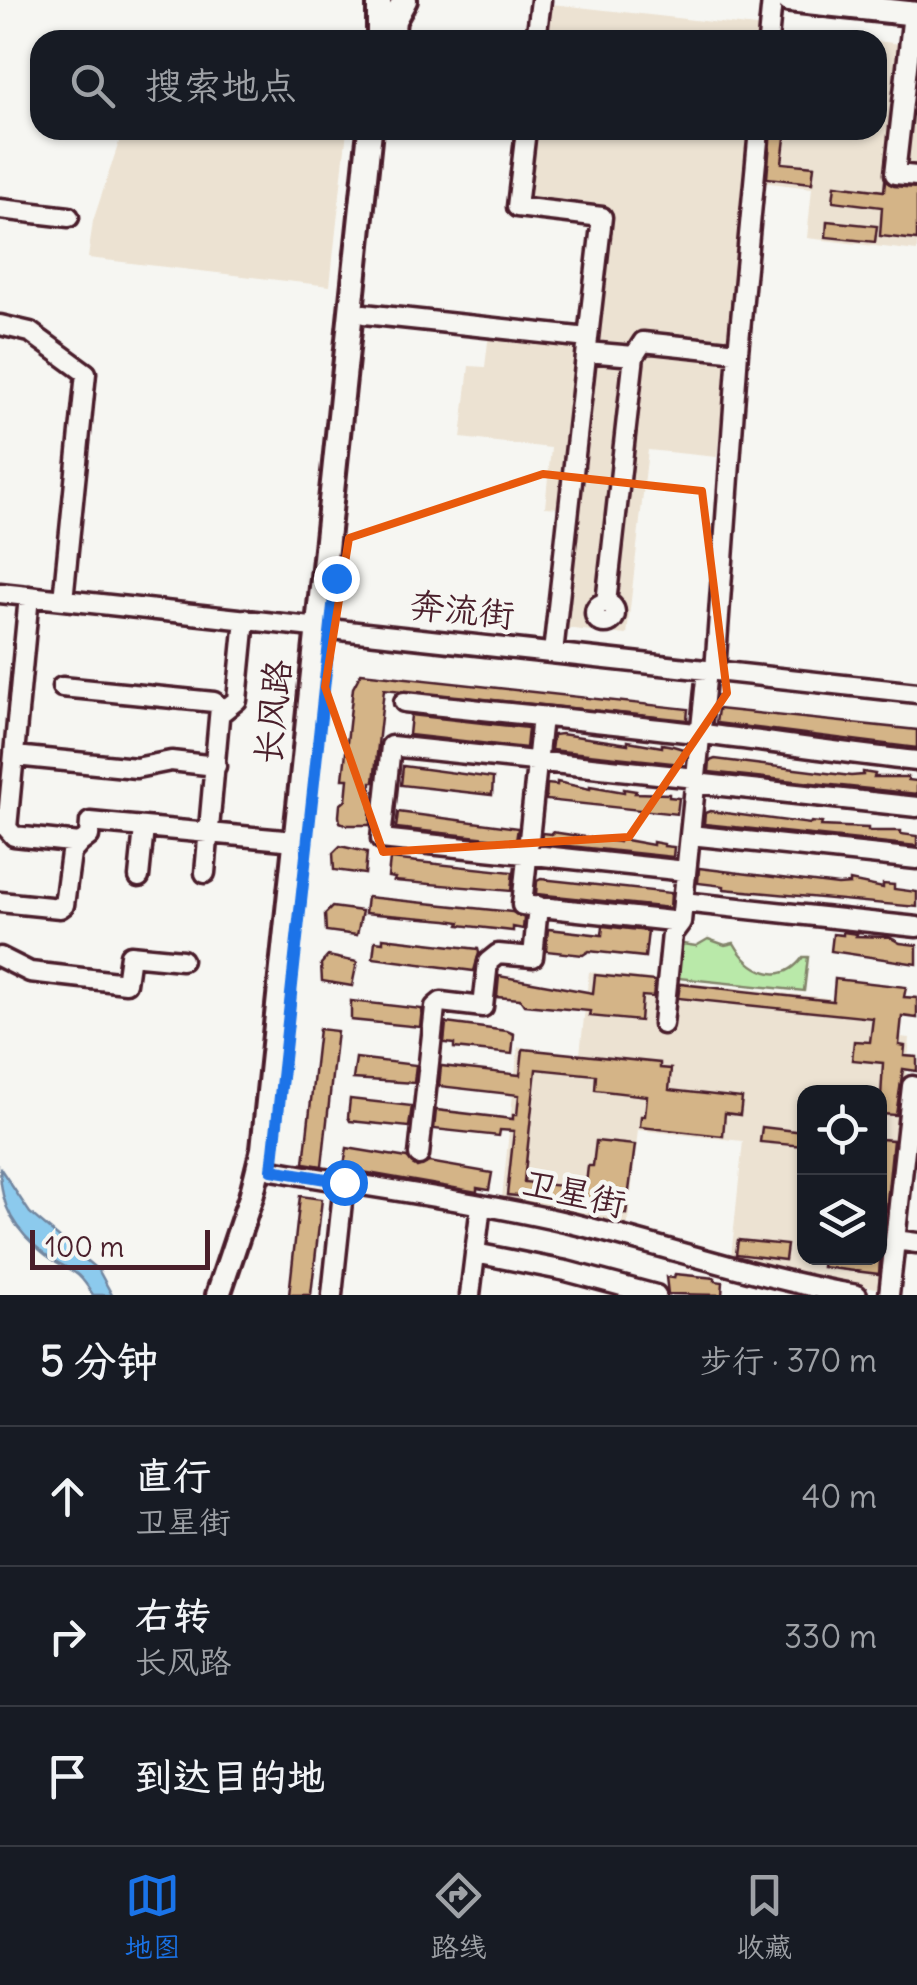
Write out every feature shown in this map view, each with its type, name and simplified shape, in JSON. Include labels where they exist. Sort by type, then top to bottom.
[{"type":"main road","points":[[378,0],[380,30]]},
{"type":"main road","points":[[393,30],[405,0]]},
{"type":"main road","points":[[789,0],[915,14]]},
{"type":"main road","name":"长风路","points":[[232,1295],[272,1170],[369,140]]},
{"type":"main road","name":"长风路","points":[[218,1295],[263,1149],[295,841],[364,314],[382,140]]},
{"type":"street","points":[[537,30],[541,0]]},
{"type":"street","points":[[769,30],[772,0]]},
{"type":"street","points":[[915,14],[910,103],[895,174],[917,176]]},
{"type":"street","points":[[525,140],[517,207],[602,217],[553,653]]},
{"type":"street","points":[[663,1024],[672,934],[681,922],[700,733],[711,670],[759,140]]},
{"type":"street","points":[[0,209],[69,217]]},
{"type":"street","points":[[364,314],[588,345],[634,356]]},
{"type":"street","points":[[0,325],[30,332],[86,373],[63,600]]},
{"type":"street","points":[[600,658],[634,356],[643,342],[738,352]]},
{"type":"street","name":"奔流街","points":[[0,592],[917,692]]},
{"type":"street","points":[[28,596],[11,744],[8,828],[14,836],[80,843]]},
{"type":"street","points":[[205,874],[222,712],[237,700],[246,620]]},
{"type":"street","points":[[62,687],[214,702],[222,712]]},
{"type":"street","points":[[404,702],[700,733],[917,761]]},
{"type":"street","points":[[542,716],[522,905],[681,922]]},
{"type":"street","points":[[11,744],[136,768],[171,762],[216,766]]},
{"type":"street","points":[[686,871],[380,839],[390,746],[917,807]]},
{"type":"street","points":[[0,902],[60,908],[64,905],[71,853],[89,836],[90,822],[295,841]]},
{"type":"street","points":[[139,877],[144,828]]},
{"type":"street","points":[[690,835],[917,859]]},
{"type":"street","points":[[683,902],[917,927]]},
{"type":"street","points":[[419,1155],[434,1007],[441,1002],[483,1006],[488,962],[498,954],[533,958],[538,906]]},
{"type":"street","points":[[0,956],[30,972],[126,983],[130,954],[182,960]]},
{"type":"street","points":[[889,1295],[895,1240],[909,1187],[912,1086],[917,1086]]},
{"type":"street","name":"卫星街","points":[[272,1170],[576,1225],[817,1291],[857,1295]]},
{"type":"street","points":[[332,1295],[344,1182]]},
{"type":"street","points":[[470,1295],[481,1205]]},
{"type":"street","points":[[895,1240],[917,1243]]},
{"type":"street","points":[[475,1253],[656,1295]]},
{"type":"street","points":[[574,1295],[576,1274]]},
{"type":"highlighted area","points":[[543,474],[702,491],[727,693],[629,837],[383,852],[325,687],[349,538]]},
{"type":"shaded area","points":[[534,2],[765,28],[765,30],[531,30]]},
{"type":"shaded area","points":[[887,42],[917,46],[917,251],[807,238],[812,188],[762,182],[767,140],[887,140]]},
{"type":"shaded area","points":[[120,140],[346,140],[330,286],[88,258],[93,221]]},
{"type":"shaded area","points":[[519,140],[753,140],[717,457],[648,450],[627,635],[547,626],[561,508],[545,507],[551,448],[461,438],[469,366],[485,367],[491,316],[582,326],[595,223],[511,213]]},
{"type":"shaded area","points":[[589,972],[873,1003],[870,1034],[910,1038],[885,1290],[731,1258],[743,1141],[638,1130],[627,1231],[502,1198],[518,1047],[580,1054]]},
{"type":"green space","points":[[708,939],[725,945],[734,943],[748,961],[766,972],[785,972],[808,957],[804,991],[678,978],[682,944],[696,946]]},
{"type":"water","points":[[0,1168],[30,1213],[99,1271],[112,1295],[93,1295],[77,1274],[26,1237],[6,1206]]},
{"type":"building","points":[[770,140],[785,140],[782,163],[814,166],[812,183],[767,178]]},
{"type":"building","points":[[885,181],[917,188],[917,240],[880,236],[882,207],[833,201],[835,185],[884,191]]},
{"type":"building","points":[[827,221],[877,226],[875,242],[826,237]]},
{"type":"building","points":[[361,673],[688,709],[687,720],[384,689],[371,782],[370,825],[347,825],[340,822],[340,805],[346,800],[348,779],[343,779],[353,688]]},
{"type":"building","points":[[718,709],[917,730],[917,748],[716,723]]},
{"type":"building","points":[[411,715],[528,728],[526,748],[409,735]]},
{"type":"building","points":[[553,735],[673,746],[683,749],[681,764],[551,750]]},
{"type":"building","points":[[710,761],[851,776],[863,772],[875,774],[874,777],[908,777],[917,781],[917,794],[709,772]]},
{"type":"building","points":[[403,766],[493,778],[492,795],[401,785]]},
{"type":"building","points":[[557,782],[590,789],[669,794],[679,798],[677,814],[546,800],[547,784]]},
{"type":"building","points":[[398,812],[518,828],[516,841],[396,828]]},
{"type":"building","points":[[705,813],[868,831],[901,831],[917,836],[917,846],[704,824]]},
{"type":"building","points":[[542,833],[664,844],[674,847],[673,857],[541,843]]},
{"type":"building","points":[[340,846],[367,852],[365,874],[334,870],[333,853]]},
{"type":"building","points":[[390,859],[513,872],[511,891],[394,881],[395,878],[388,877]]},
{"type":"building","points":[[699,868],[838,885],[850,881],[883,888],[883,884],[894,885],[894,889],[917,892],[917,907],[724,889],[698,883]]},
{"type":"building","points":[[537,881],[671,893],[670,908],[536,894]]},
{"type":"building","points":[[367,897],[512,912],[524,918],[523,929],[365,913]]},
{"type":"building","points":[[332,907],[362,911],[357,935],[326,931],[325,914]]},
{"type":"building","points":[[603,926],[648,931],[645,957],[546,951],[548,929],[602,935]]},
{"type":"building","points":[[833,934],[889,937],[917,945],[917,964],[831,951]]},
{"type":"building","points":[[383,938],[478,949],[479,953],[474,971],[373,958],[375,941],[383,942]]},
{"type":"building","points":[[328,956],[357,962],[352,986],[322,981],[321,964]]},
{"type":"building","points":[[595,975],[655,981],[653,997],[642,996],[640,1021],[589,1016],[590,1011],[524,1005],[520,999],[497,997],[499,976],[593,993]]},
{"type":"building","points":[[835,979],[906,987],[904,997],[917,998],[917,1018],[902,1016],[899,1045],[905,1046],[904,1056],[917,1057],[917,1071],[903,1069],[896,1115],[887,1114],[883,1063],[852,1060],[854,1041],[870,1042],[873,1018],[678,998],[680,984],[833,1001]]},
{"type":"building","points":[[351,1001],[422,1009],[420,1027],[351,1020]]},
{"type":"building","points":[[446,1023],[514,1034],[512,1054],[454,1048],[454,1044],[444,1043]]},
{"type":"building","points":[[319,1029],[337,1031],[322,1166],[304,1163]]},
{"type":"building","points":[[523,1049],[660,1063],[660,1068],[671,1069],[669,1090],[742,1098],[740,1115],[725,1113],[723,1136],[640,1127],[647,1096],[595,1090],[596,1075],[536,1069],[524,1182],[562,1186],[560,1200],[507,1195],[514,1131],[500,1130],[499,1136],[434,1129],[436,1110],[513,1119],[519,1095],[439,1086],[441,1066],[520,1075]]},
{"type":"building","points":[[356,1058],[416,1065],[414,1083],[353,1079]]},
{"type":"building","points":[[350,1099],[412,1106],[409,1127],[350,1121]]},
{"type":"building","points":[[762,1127],[797,1131],[797,1145],[760,1142]]},
{"type":"building","points":[[887,1140],[893,1140],[887,1201]]},
{"type":"building","points":[[596,1141],[635,1145],[626,1214],[562,1207],[564,1192],[585,1194]]},
{"type":"building","points":[[347,1148],[407,1158],[417,1167],[429,1162],[492,1173],[489,1190],[477,1188],[477,1192],[351,1170],[344,1165]]},
{"type":"building","points":[[300,1196],[322,1199],[311,1295],[289,1295]]},
{"type":"building","points":[[738,1240],[787,1245],[785,1260],[736,1254]]},
{"type":"building","points":[[822,1265],[880,1265],[879,1274]]},
{"type":"building","points":[[675,1274],[715,1278],[723,1282],[722,1295],[668,1294],[666,1277],[674,1278]]},
{"type":"route","points":[[336,578],[272,1170],[344,1182]]}]
